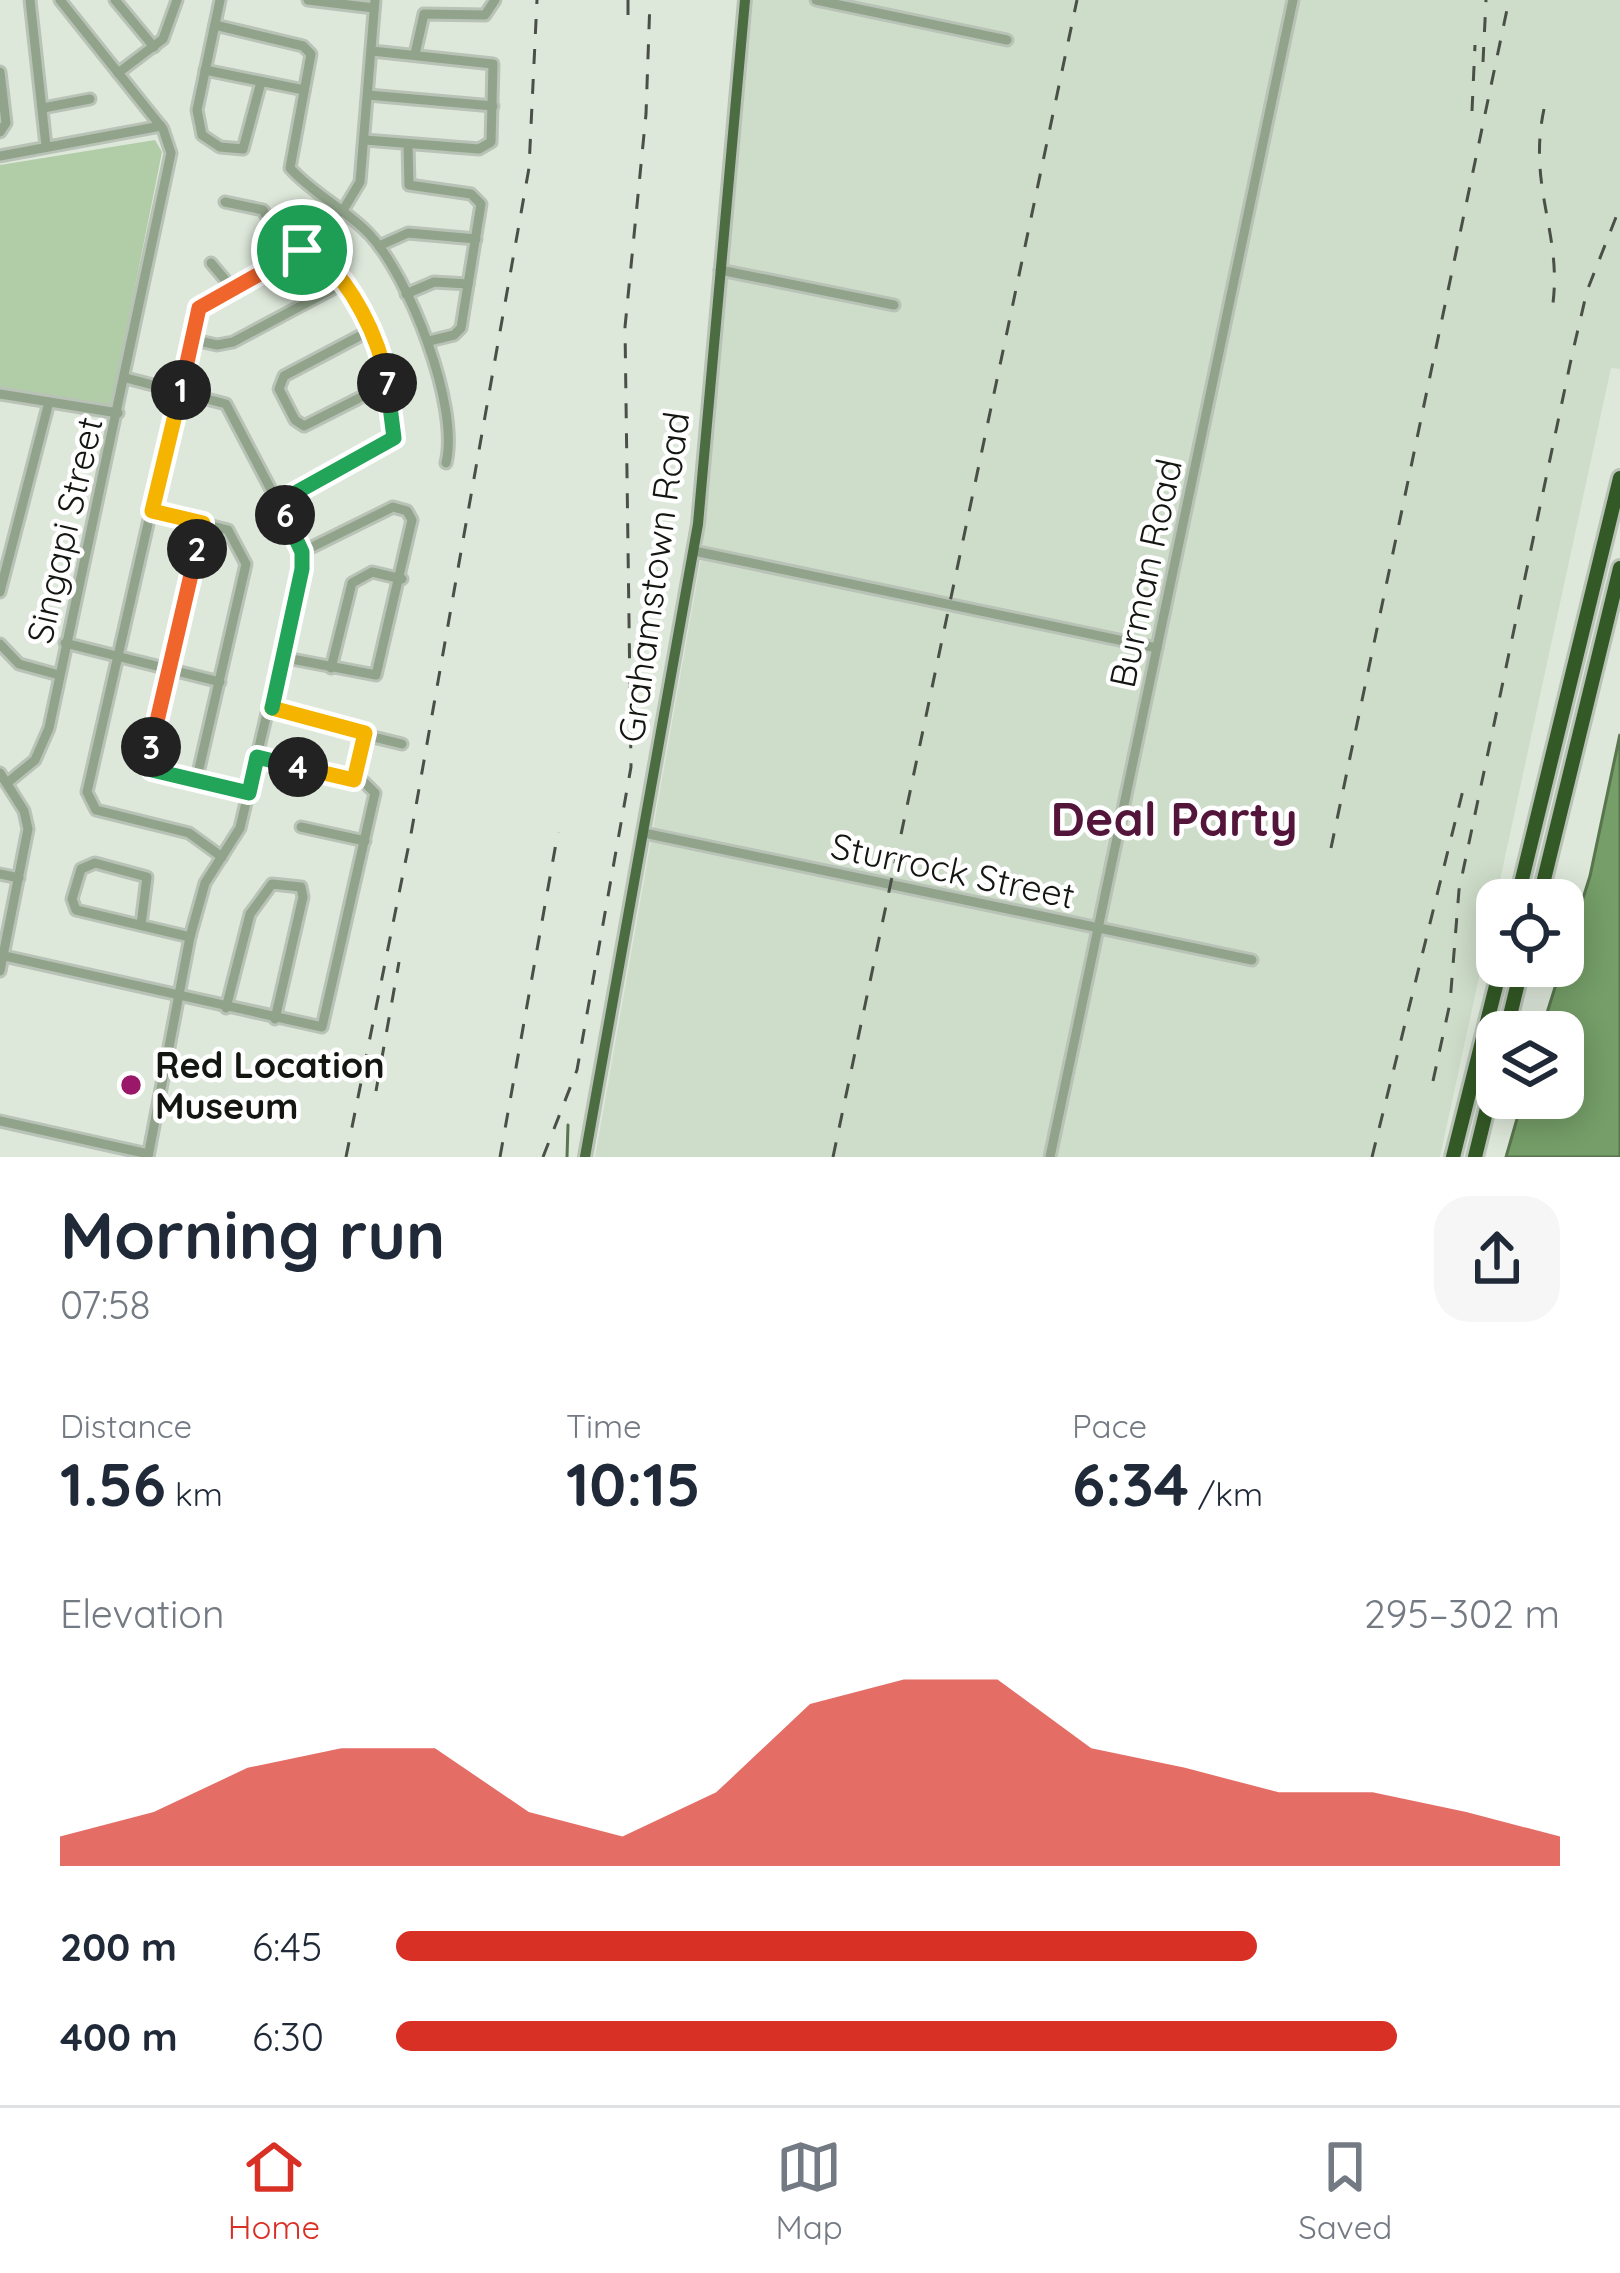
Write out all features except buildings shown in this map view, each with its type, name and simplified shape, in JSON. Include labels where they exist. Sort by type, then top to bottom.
[{"type":"highway","points":[[1522,879],[1620,478]]},
{"type":"highway","points":[[1544,879],[1620,568]]},
{"type":"highway","points":[[1453,1157],[1496,987]]},
{"type":"highway","points":[[1474,1157],[1484,1119]]},
{"type":"main road","name":"Grahamstown Road","points":[[585,1157],[694,551],[745,0]]},
{"type":"street","points":[[30,0],[46,146]]},
{"type":"street","points":[[0,156],[161,126],[60,0]]},
{"type":"street","points":[[115,0],[154,47]]},
{"type":"street","points":[[118,74],[169,31],[176,0]]},
{"type":"street","points":[[220,0],[198,128],[209,141],[230,150],[247,145],[261,82]]},
{"type":"street","points":[[308,0],[374,4],[358,188],[342,212]]},
{"type":"street","points":[[416,54],[424,14],[485,15],[495,0]]},
{"type":"street","points":[[816,0],[1007,40]]},
{"type":"street","name":"Burman Road","points":[[1050,1157],[1293,0]]},
{"type":"street","points":[[215,26],[306,47],[311,58],[289,164],[379,246],[406,294],[429,341],[448,437],[446,463]]},
{"type":"street","points":[[365,140],[486,148],[491,142],[493,64],[372,51]]},
{"type":"street","points":[[205,70],[304,91]]},
{"type":"street","points":[[0,72],[6,123],[0,132]]},
{"type":"street","points":[[368,95],[493,106]]},
{"type":"street","points":[[43,108],[90,99]]},
{"type":"street","name":"Singapi Street","points":[[0,970],[20,878],[26,819],[4,778],[41,752],[126,378],[171,154],[161,126]]},
{"type":"street","points":[[407,145],[409,185],[462,192],[479,200],[458,332],[429,341]]},
{"type":"street","points":[[225,202],[262,210],[288,258]]},
{"type":"street","points":[[379,246],[408,233],[476,239]]},
{"type":"street","points":[[222,857],[189,833],[89,804],[87,792],[199,308],[302,250],[316,252],[371,330],[397,429],[392,441],[279,502]]},
{"type":"street","points":[[211,263],[232,288]]},
{"type":"street","points":[[720,270],[895,305]]},
{"type":"street","points":[[406,294],[434,282],[468,284]]},
{"type":"street","points":[[190,339],[226,345],[342,284]]},
{"type":"street","points":[[371,330],[284,376],[279,389],[295,420],[304,426],[387,384]]},
{"type":"street","points":[[0,1121],[148,1156],[190,937],[202,890],[237,837],[302,552],[229,408],[212,397],[126,378]]},
{"type":"street","points":[[0,394],[118,413]]},
{"type":"street","points":[[0,592],[49,403]]},
{"type":"street","points":[[281,657],[368,677],[380,671],[412,520],[398,507],[302,552]]},
{"type":"street","points":[[152,511],[229,530],[246,565],[196,782]]},
{"type":"street","points":[[203,523],[148,764],[152,770],[249,793]]},
{"type":"street","points":[[694,551],[1157,648]]},
{"type":"street","points":[[331,668],[352,584],[372,572],[401,579]]},
{"type":"street","points":[[65,643],[220,682]]},
{"type":"street","points":[[0,644],[19,664],[59,675]]},
{"type":"street","points":[[269,707],[362,730],[365,736],[354,780]]},
{"type":"street","points":[[365,736],[402,744]]},
{"type":"street","points":[[2,956],[322,1028],[375,794],[369,784],[257,757]]},
{"type":"street","points":[[301,826],[365,841]]},
{"type":"street","name":"Sturrock Street","points":[[644,832],[1252,960]]},
{"type":"street","points":[[141,925],[146,877],[95,863],[81,869],[72,899],[76,910],[190,937]]},
{"type":"street","points":[[0,874],[20,878]]},
{"type":"street","points":[[226,1008],[253,909],[272,884],[290,884],[301,887],[303,897],[275,1019]]},
{"type":"shaded area","points":[[753,0],[1620,0],[1620,369],[1611,368],[1500,879],[1476,879],[1477,987],[1440,1157],[595,1157],[702,553]]},
{"type":"shaded area","points":[[155,140],[162,152],[111,407],[0,390],[0,165]]},
{"type":"shaded area","points":[[1620,734],[1620,1157],[1506,1157],[1517,1119],[1584,1119],[1584,1011],[1548,1011],[1555,987],[1584,987],[1584,895]]},
{"type":"waterway","points":[[567,1157],[568,1125]]},
{"type":"railway","points":[[346,1157],[411,834],[529,168],[537,0]]},
{"type":"railway","points":[[628,0],[628,27]]},
{"type":"railway","points":[[543,1157],[577,1070],[631,767],[625,327],[646,114],[650,0]]},
{"type":"railway","points":[[833,1157],[1077,0]]},
{"type":"railway","points":[[1483,62],[1486,0]]},
{"type":"railway","points":[[1331,848],[1509,0]]},
{"type":"railway","points":[[1472,111],[1475,45]]},
{"type":"railway","points":[[1544,109],[1540,164],[1553,258],[1552,310]]},
{"type":"railway","points":[[1433,1081],[1450,1003],[1459,890],[1572,355],[1587,291],[1620,207]]},
{"type":"railway","points":[[1372,1157],[1463,790]]},
{"type":"railway","points":[[500,1157],[558,832]]},
{"type":"railway","points":[[376,1091],[399,962]]},
{"type":"place","name":"Red Location Museum","points":[[131,1085]]},
{"type":"district","name":"Deal Party","points":[[1174,818]]},
{"type":"route","points":[[302,250],[316,252],[330,266],[377,340],[396,434],[392,441],[279,502],[302,552],[302,569],[269,707],[364,731],[354,780],[257,757],[249,793],[156,772],[148,764],[203,523],[152,511],[196,313],[203,303],[302,250]]}]
